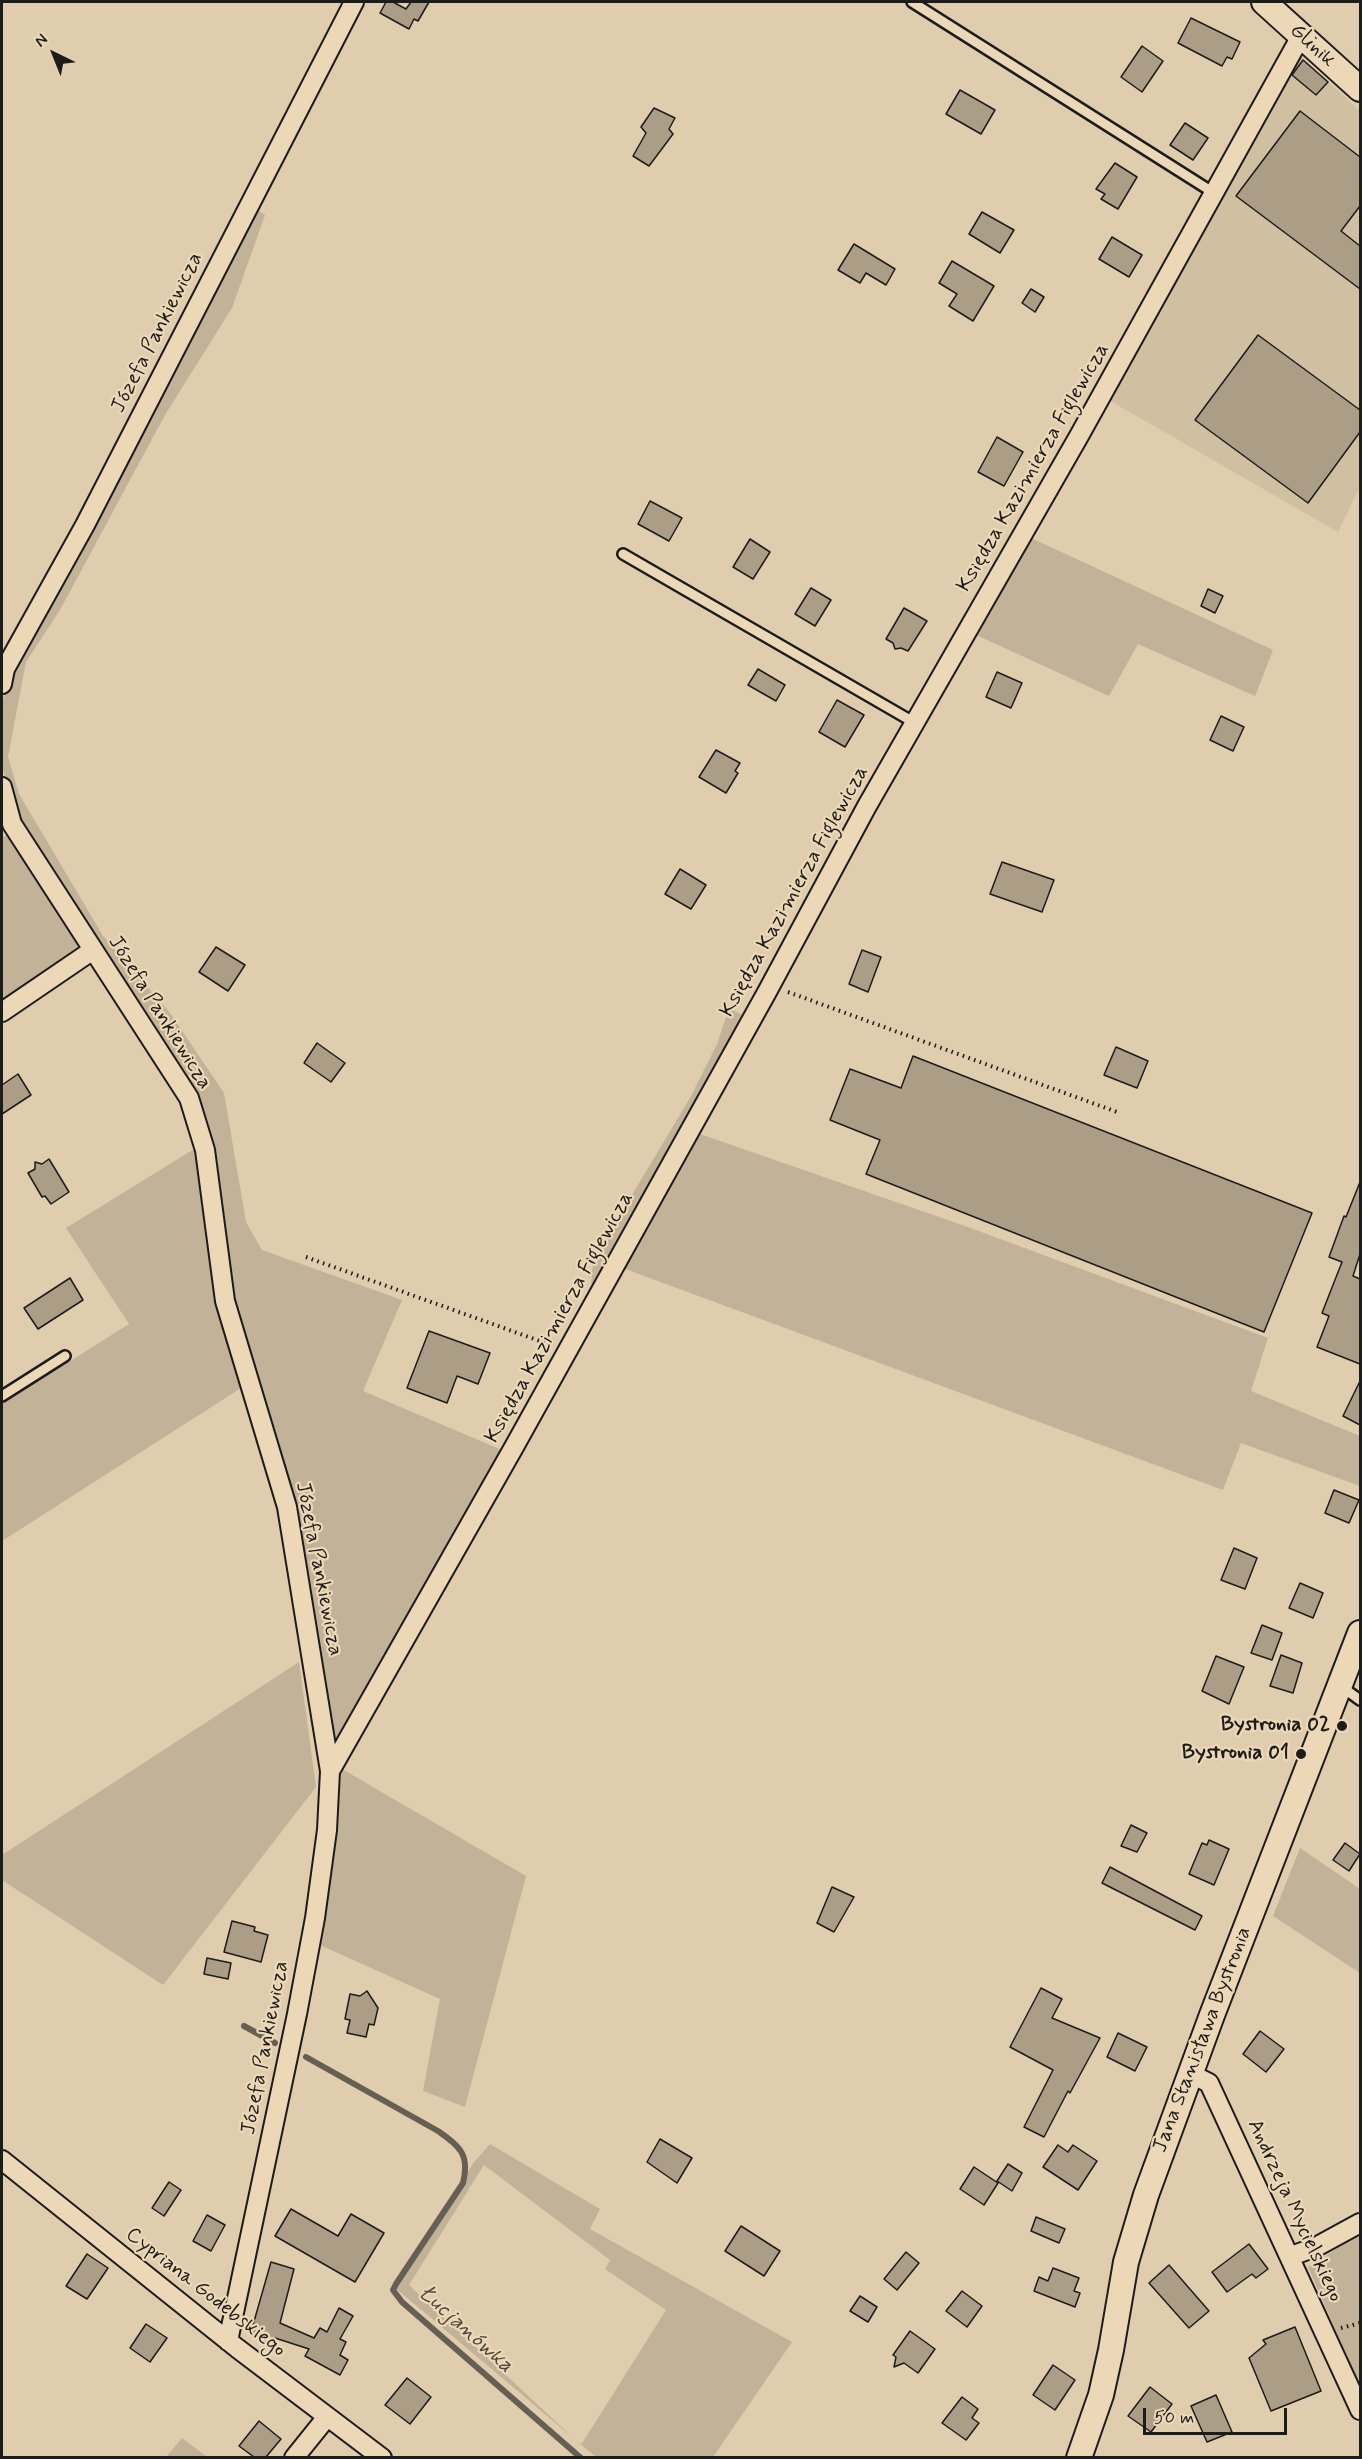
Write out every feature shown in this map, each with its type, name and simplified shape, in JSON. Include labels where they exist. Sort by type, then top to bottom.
[{"type":"street","name":"Józefa Pankiewicza","points":[[3,673],[85,525],[354,2]]},
{"type":"street","name":"Glinik","points":[[1264,2],[1360,90]]},
{"type":"street","name":"Księdza Kazimierza Figlewicza","points":[[330,1772],[1301,36]]},
{"type":"street","name":"Józefa Pankiewicza","points":[[2,787],[12,824],[189,1098],[205,1150],[225,1301],[287,1507],[330,1772],[327,1830],[315,1918],[228,2341]]},
{"type":"street","points":[[2,1012],[93,950]]},
{"type":"street","name":"Jana Stanisława Bystronia","points":[[1079,2457],[1101,2395],[1126,2262],[1165,2139],[1360,1633]]},
{"type":"street","name":"Andrzeja Mycielskiego","points":[[1191,2074],[1209,2083],[1291,2256],[1360,2410]]},
{"type":"street","name":"Cypriana Godebskiego","points":[[2,2160],[228,2341],[382,2457]]},
{"type":"street","points":[[1291,2256],[1316,2247],[1360,2223]]},
{"type":"street","points":[[294,2457],[327,2417]]},
{"type":"lane","points":[[912,2],[1214,193]]},
{"type":"lane","points":[[623,554],[915,723]]},
{"type":"lane","points":[[2,1396],[65,1356]]},
{"type":"lane","points":[[1340,1685],[1360,1700]]},
{"type":"path","points":[[770,986],[1117,1112]]},
{"type":"path","points":[[306,1257],[567,1351]]},
{"type":"shaded area","points":[[1301,56],[1360,111],[1360,487],[1338,532],[1107,399]]},
{"type":"shaded area","points":[[253,207],[265,215],[232,308],[165,415],[60,610],[26,662],[8,757],[19,794],[103,936],[170,1013],[224,1093],[246,1222],[262,1250],[402,1300],[363,1391],[504,1451],[335,1753],[232,1297],[218,1176],[200,1104],[17,824],[2,765],[2,702],[17,660]]},
{"type":"shaded area","points":[[1029,537],[1273,650],[1255,696],[1138,644],[1109,696],[972,633]]},
{"type":"shaded area","points":[[6,835],[86,949],[2,1006],[2,838]]},
{"type":"shaded area","points":[[729,1008],[746,1017],[590,1301],[593,1260],[690,1098],[717,1044]]},
{"type":"shaded area","points":[[700,1134],[965,1226],[1268,1338],[1251,1391],[1360,1436],[1360,1486],[1241,1443],[1223,1490],[620,1267],[670,1178]]},
{"type":"shaded area","points":[[199,1146],[220,1301],[241,1388],[2,1541],[2,1404],[129,1324],[66,1228]]},
{"type":"shaded area","points":[[299,1662],[316,1787],[163,1985],[2,1880],[2,1855]]},
{"type":"shaded area","points":[[342,1769],[526,1876],[465,2107],[423,2091],[440,1999],[320,1945]]},
{"type":"shaded area","points":[[1300,1848],[1360,1889],[1360,1973],[1273,1916]]},
{"type":"shaded area","points":[[490,2144],[600,2209],[590,2229],[792,2342],[713,2457],[596,2457],[581,2445],[666,2310],[605,2269],[610,2260],[484,2165],[409,2285],[574,2438],[393,2286],[474,2162]]},
{"type":"shaded area","points":[[1360,2234],[1360,2386],[1308,2267]]},
{"type":"shaded area","points":[[182,2438],[207,2457],[166,2457]]},
{"type":"building","points":[[386,2],[393,2],[406,9],[411,2],[429,2],[418,21],[414,19],[409,29],[380,13]]},
{"type":"building","points":[[1191,18],[1240,42],[1232,59],[1227,57],[1222,66],[1178,43]]},
{"type":"building","points":[[1142,46],[1163,61],[1142,92],[1121,77]]},
{"type":"building","points":[[1303,60],[1328,82],[1316,95],[1292,75]]},
{"type":"building","points":[[960,90],[995,110],[981,134],[946,114]]},
{"type":"building","points":[[654,108],[675,118],[669,129],[673,134],[649,166],[633,156],[646,133],[641,127]]},
{"type":"building","points":[[1300,111],[1360,157],[1360,206],[1341,231],[1360,246],[1360,289],[1236,196]]},
{"type":"building","points":[[1185,123],[1208,138],[1193,160],[1170,145]]},
{"type":"building","points":[[1115,163],[1137,177],[1118,209],[1101,199],[1105,194],[1096,189]]},
{"type":"building","points":[[982,212],[1014,230],[1000,253],[969,234]]},
{"type":"building","points":[[1112,237],[1142,255],[1129,277],[1099,259]]},
{"type":"building","points":[[854,244],[895,269],[886,285],[866,273],[860,283],[838,270]]},
{"type":"building","points":[[952,261],[994,286],[973,321],[949,306],[957,294],[939,283]]},
{"type":"building","points":[[1031,289],[1044,297],[1035,312],[1022,303]]},
{"type":"building","points":[[1258,335],[1360,410],[1360,432],[1308,503],[1195,420]]},
{"type":"building","points":[[997,437],[1023,452],[1004,486],[978,472]]},
{"type":"building","points":[[650,501],[682,518],[669,541],[638,524]]},
{"type":"building","points":[[750,539],[770,552],[753,579],[733,567]]},
{"type":"building","points":[[811,588],[831,600],[815,626],[795,614]]},
{"type":"building","points":[[1208,589],[1223,596],[1215,613],[1201,606]]},
{"type":"building","points":[[904,608],[927,621],[908,651],[901,648],[895,649],[893,643],[886,639]]},
{"type":"building","points":[[758,669],[785,685],[776,701],[748,685]]},
{"type":"building","points":[[997,672],[1022,683],[1011,708],[986,697]]},
{"type":"building","points":[[837,700],[864,715],[845,747],[819,732]]},
{"type":"building","points":[[1221,716],[1244,727],[1233,751],[1210,740]]},
{"type":"building","points":[[716,750],[740,763],[735,771],[738,773],[726,793],[699,777]]},
{"type":"building","points":[[1002,862],[1054,880],[1042,912],[990,894]]},
{"type":"building","points":[[680,869],[706,885],[691,909],[665,894]]},
{"type":"building","points":[[216,947],[245,965],[228,991],[199,972]]},
{"type":"building","points":[[862,950],[881,957],[868,992],[849,984]]},
{"type":"building","points":[[317,1043],[345,1063],[331,1082],[304,1063]]},
{"type":"building","points":[[1116,1047],[1148,1061],[1137,1088],[1104,1075]]},
{"type":"building","points":[[913,1056],[1312,1213],[1264,1332],[866,1174],[880,1140],[830,1120],[850,1069],[901,1088]]},
{"type":"building","points":[[18,1074],[31,1095],[2,1114],[2,1085]]},
{"type":"building","points":[[49,1159],[69,1192],[51,1204],[45,1196],[42,1197],[28,1173],[35,1169],[35,1162],[42,1164]]},
{"type":"building","points":[[1360,1182],[1360,1254],[1353,1276],[1360,1279],[1360,1364],[1317,1347],[1329,1316],[1322,1313],[1342,1262],[1329,1257]]},
{"type":"building","points":[[70,1278],[83,1300],[38,1329],[24,1308]]},
{"type":"building","points":[[429,1331],[490,1353],[478,1384],[457,1376],[447,1403],[407,1388]]},
{"type":"building","points":[[1360,1381],[1360,1425],[1343,1416]]},
{"type":"building","points":[[1334,1490],[1359,1500],[1349,1523],[1325,1513]]},
{"type":"building","points":[[1234,1548],[1257,1558],[1245,1589],[1221,1580]]},
{"type":"building","points":[[1300,1583],[1323,1593],[1313,1618],[1289,1608]]},
{"type":"building","points":[[1262,1625],[1282,1633],[1272,1660],[1251,1653]]},
{"type":"building","points":[[1281,1655],[1302,1663],[1293,1693],[1270,1686]]},
{"type":"building","points":[[1216,1656],[1244,1667],[1229,1704],[1202,1691]]},
{"type":"building","points":[[1131,1825],[1147,1833],[1137,1852],[1121,1846]]},
{"type":"building","points":[[1209,1840],[1229,1849],[1214,1885],[1189,1874],[1202,1843],[1207,1845]]},
{"type":"building","points":[[1345,1843],[1360,1854],[1349,1871],[1333,1860]]},
{"type":"building","points":[[1110,1867],[1202,1916],[1195,1930],[1102,1883]]},
{"type":"building","points":[[832,1887],[854,1897],[834,1932],[817,1923]]},
{"type":"building","points":[[232,1921],[255,1927],[254,1931],[268,1935],[261,1962],[224,1952]]},
{"type":"building","points":[[207,1958],[231,1963],[228,1979],[204,1974]]},
{"type":"building","points":[[1041,1988],[1062,1999],[1052,2018],[1100,2038],[1044,2137],[1024,2127],[1053,2070],[1010,2047]]},
{"type":"building","points":[[367,1991],[378,2008],[374,2025],[369,2024],[366,2037],[347,2033],[350,2020],[345,2019],[350,1994],[360,1996]]},
{"type":"building","points":[[1260,2031],[1284,2049],[1266,2072],[1243,2054]]},
{"type":"building","points":[[1118,2033],[1147,2047],[1135,2071],[1107,2057]]},
{"type":"building","points":[[660,2139],[692,2158],[677,2183],[647,2162]]},
{"type":"building","points":[[1058,2145],[1068,2152],[1073,2145],[1097,2161],[1078,2190],[1043,2167]]},
{"type":"building","points":[[1008,2164],[1022,2173],[1012,2191],[997,2181]]},
{"type":"building","points":[[974,2167],[998,2183],[984,2205],[960,2189]]},
{"type":"building","points":[[169,2182],[181,2190],[164,2216],[152,2208]]},
{"type":"building","points":[[291,2209],[338,2236],[351,2214],[384,2233],[355,2282],[275,2236]]},
{"type":"building","points":[[207,2215],[225,2225],[211,2251],[193,2241]]},
{"type":"building","points":[[1036,2217],[1065,2229],[1059,2243],[1031,2231]]},
{"type":"building","points":[[741,2226],[780,2251],[764,2276],[725,2251]]},
{"type":"building","points":[[1249,2244],[1268,2269],[1256,2278],[1252,2274],[1227,2292],[1212,2272]]},
{"type":"building","points":[[906,2252],[919,2263],[897,2290],[884,2279]]},
{"type":"building","points":[[87,2254],[108,2268],[87,2299],[66,2286]]},
{"type":"building","points":[[271,2262],[294,2269],[280,2323],[314,2338],[320,2328],[327,2332],[339,2308],[353,2316],[340,2339],[346,2342],[340,2355],[348,2360],[340,2375],[305,2356],[309,2349],[275,2338],[274,2344],[255,2338],[256,2333],[251,2332]]},
{"type":"building","points":[[1169,2265],[1209,2311],[1189,2328],[1149,2283]]},
{"type":"building","points":[[1053,2268],[1079,2278],[1074,2291],[1080,2293],[1075,2307],[1034,2291],[1039,2277],[1048,2281]]},
{"type":"building","points":[[962,2291],[982,2306],[967,2327],[946,2311]]},
{"type":"building","points":[[860,2296],[877,2307],[868,2322],[850,2311]]},
{"type":"building","points":[[146,2324],[167,2338],[150,2362],[130,2348]]},
{"type":"building","points":[[1295,2327],[1321,2391],[1271,2411],[1249,2358],[1266,2344],[1263,2340]]},
{"type":"building","points":[[910,2331],[935,2349],[918,2373],[904,2363],[894,2367],[896,2357],[893,2355]]},
{"type":"building","points":[[1053,2365],[1075,2380],[1055,2410],[1033,2395]]},
{"type":"building","points":[[407,2378],[431,2397],[410,2424],[385,2405]]},
{"type":"building","points":[[1150,2387],[1172,2404],[1151,2432],[1128,2416]]},
{"type":"building","points":[[1216,2395],[1232,2432],[1207,2442],[1191,2406]]},
{"type":"building","points":[[962,2397],[978,2409],[972,2418],[979,2423],[966,2440],[942,2423]]},
{"type":"building","points":[[259,2421],[281,2439],[266,2457],[254,2457],[239,2446]]},
{"type":"waterway","name":"Łucjanówka","points":[[244,2026],[275,2043]]},
{"type":"waterway","name":"Łucjanówka","points":[[306,2057],[438,2131],[461,2152],[465,2165],[463,2183],[393,2290],[402,2302],[581,2458]]},
{"type":"place","name":"Bystronia 02","points":[[1342,1726]]},
{"type":"place","name":"Bystronia 01","points":[[1301,1754]]}]
